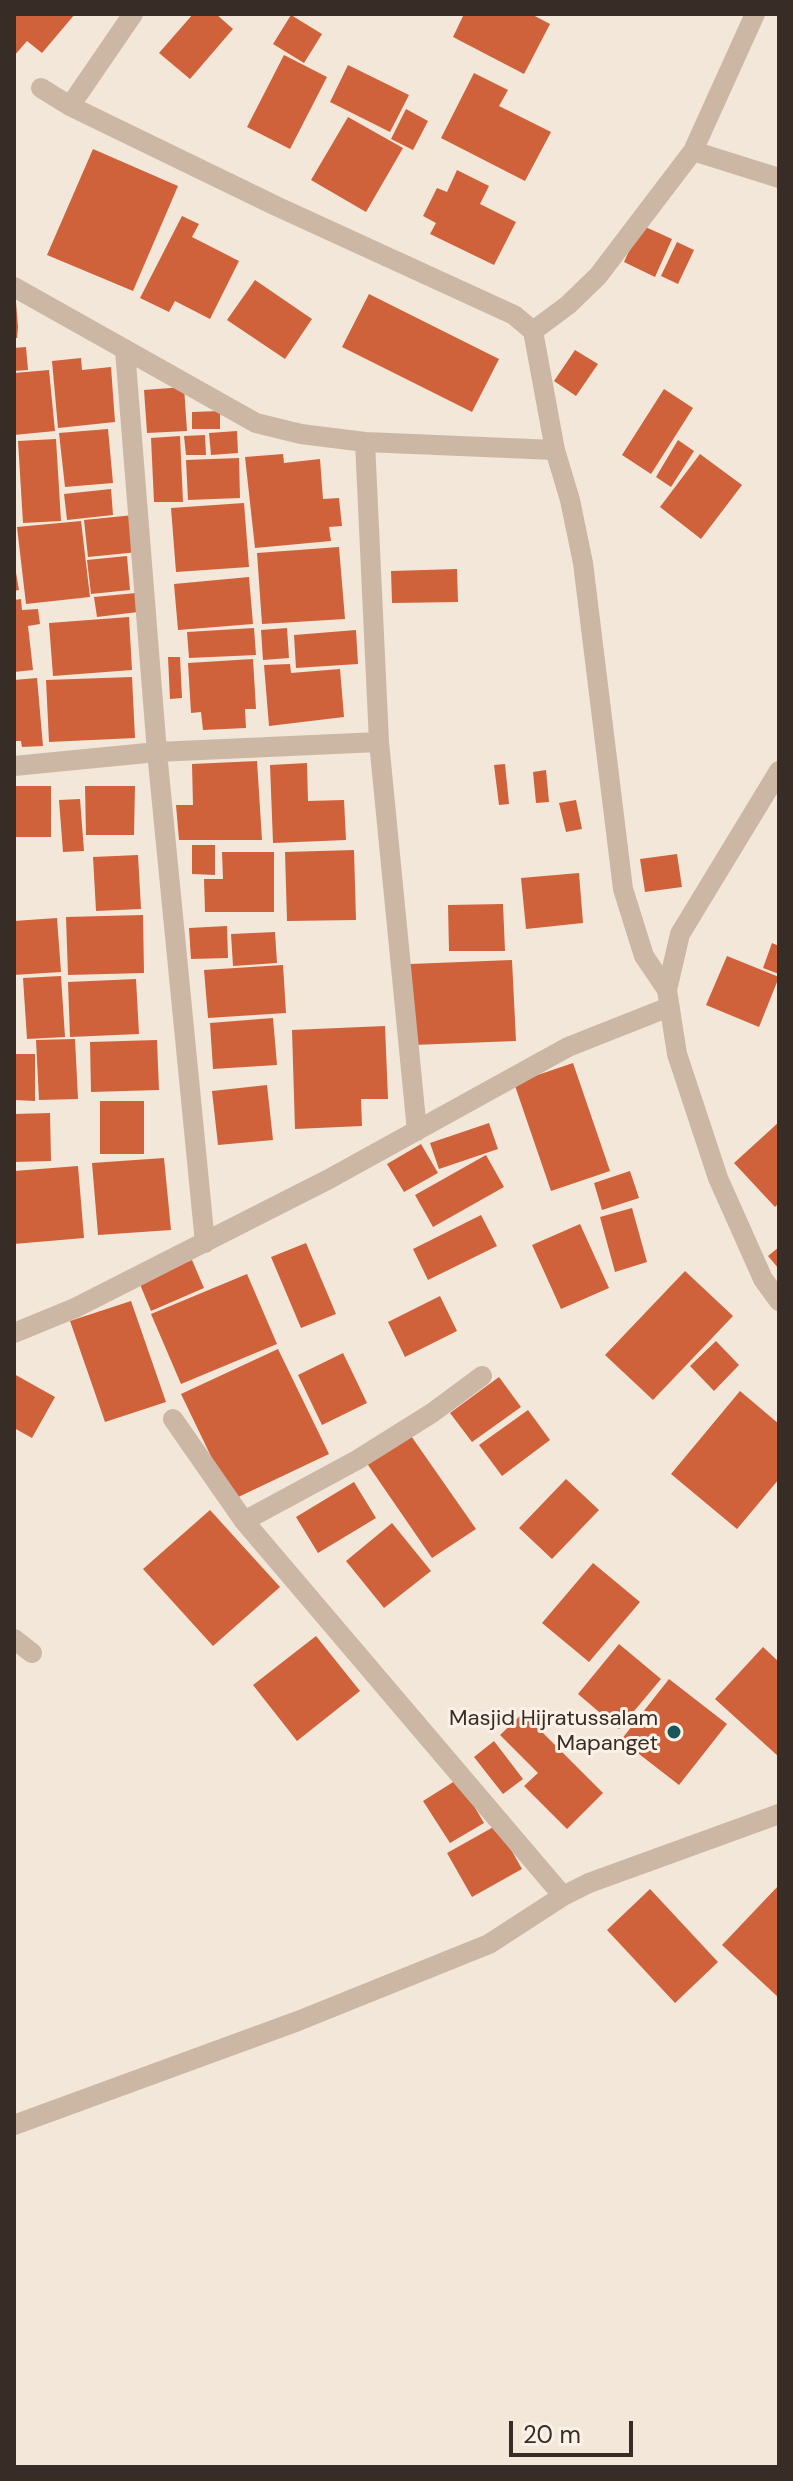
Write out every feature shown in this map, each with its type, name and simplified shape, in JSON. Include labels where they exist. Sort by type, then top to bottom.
[{"type":"street","points":[[70,106],[133,14]]},
{"type":"street","points":[[533,331],[568,305],[598,276],[693,151],[755,14]]},
{"type":"street","points":[[41,88],[70,106],[276,206],[514,315],[533,331],[555,450],[570,500],[583,563],[623,889],[644,956],[668,999]]},
{"type":"street","points":[[693,151],[779,178]]},
{"type":"street","points":[[14,287],[256,423],[301,434],[365,442],[555,450]]},
{"type":"street","points":[[125,350],[157,752],[205,1243]]},
{"type":"street","points":[[365,442],[379,742],[417,1131]]},
{"type":"street","points":[[14,766],[157,752],[379,742]]},
{"type":"street","points":[[779,771],[680,934],[668,999],[677,1054],[718,1178],[763,1279],[779,1301]]},
{"type":"street","points":[[14,1333],[75,1308],[205,1243],[329,1179],[568,1047],[668,999]]},
{"type":"street","points":[[244,1521],[369,1452],[432,1413],[482,1376]]},
{"type":"street","points":[[173,1419],[244,1521],[563,1896]]},
{"type":"street","points":[[14,1639],[32,1653]]},
{"type":"street","points":[[14,2125],[298,2021],[489,1944],[563,1896],[589,1883],[779,1814]]},
{"type":"building","points":[[14,14],[75,14],[42,53],[27,41],[14,56]]},
{"type":"building","points":[[193,14],[216,14],[233,29],[190,79],[159,53]]},
{"type":"building","points":[[464,14],[531,14],[550,24],[524,74],[453,37]]},
{"type":"building","points":[[291,15],[322,34],[304,63],[273,44]]},
{"type":"building","points":[[284,55],[327,77],[290,149],[247,127]]},
{"type":"building","points":[[348,65],[409,95],[390,132],[330,102]]},
{"type":"building","points":[[474,73],[508,90],[499,106],[551,132],[525,181],[441,138]]},
{"type":"building","points":[[406,109],[428,121],[413,150],[391,139]]},
{"type":"building","points":[[348,117],[403,148],[366,212],[311,180]]},
{"type":"building","points":[[93,149],[178,186],[133,291],[47,255]]},
{"type":"building","points":[[457,170],[489,186],[480,204],[516,222],[494,265],[430,234],[436,223],[423,216],[437,188],[447,192]]},
{"type":"building","points":[[182,216],[199,224],[192,237],[239,261],[210,319],[175,301],[169,312],[140,298]]},
{"type":"building","points":[[641,225],[672,239],[655,277],[624,262]]},
{"type":"building","points":[[677,242],[694,250],[678,284],[661,276]]},
{"type":"building","points":[[255,280],[312,319],[285,359],[227,320]]},
{"type":"building","points":[[369,294],[499,359],[472,412],[342,347]]},
{"type":"building","points":[[16,302],[17,338],[14,338]]},
{"type":"building","points":[[26,347],[28,370],[14,371],[14,348]]},
{"type":"building","points":[[575,350],[598,364],[576,396],[554,381]]},
{"type":"building","points":[[81,358],[82,370],[111,367],[115,422],[58,428],[52,361]]},
{"type":"building","points":[[49,370],[55,431],[14,435],[14,373]]},
{"type":"building","points":[[184,387],[187,431],[147,433],[144,390]]},
{"type":"building","points":[[664,389],[693,408],[651,474],[622,455]]},
{"type":"building","points":[[220,411],[220,429],[192,429],[192,412]]},
{"type":"building","points":[[108,429],[113,483],[65,487],[59,433]]},
{"type":"building","points":[[237,431],[238,453],[211,455],[209,433]]},
{"type":"building","points":[[205,435],[206,455],[186,455],[184,436]]},
{"type":"building","points":[[180,436],[183,502],[154,502],[151,438]]},
{"type":"building","points":[[56,439],[61,521],[23,523],[18,441]]},
{"type":"building","points":[[678,440],[694,451],[671,487],[656,477]]},
{"type":"building","points":[[283,454],[284,463],[320,459],[323,499],[339,498],[342,526],[329,527],[331,541],[255,548],[245,457]]},
{"type":"building","points":[[700,454],[742,485],[701,539],[660,507]]},
{"type":"building","points":[[239,458],[240,498],[188,500],[186,460]]},
{"type":"building","points":[[111,489],[113,515],[67,520],[64,494]]},
{"type":"building","points":[[244,503],[249,567],[176,572],[171,508]]},
{"type":"building","points":[[134,515],[138,552],[88,557],[84,520]]},
{"type":"building","points":[[81,521],[90,597],[26,604],[17,527]]},
{"type":"building","points":[[339,547],[345,619],[262,624],[257,553]]},
{"type":"building","points":[[127,556],[130,590],[91,594],[87,560]]},
{"type":"building","points":[[14,561],[19,590],[14,591]]},
{"type":"building","points":[[457,569],[458,602],[392,603],[391,571]]},
{"type":"building","points":[[249,577],[253,624],[178,630],[174,584]]},
{"type":"building","points":[[136,593],[138,612],[97,617],[94,597]]},
{"type":"building","points":[[21,599],[22,610],[38,609],[40,624],[28,626],[33,670],[14,672],[14,600]]},
{"type":"building","points":[[129,617],[132,670],[53,676],[49,623]]},
{"type":"building","points":[[254,628],[256,655],[189,658],[187,632]]},
{"type":"building","points":[[287,628],[289,658],[263,660],[261,630]]},
{"type":"building","points":[[356,630],[358,664],[296,668],[294,635]]},
{"type":"building","points":[[168,657],[180,657],[182,698],[170,699]]},
{"type":"building","points":[[253,659],[256,709],[245,709],[246,728],[203,730],[201,712],[191,713],[188,663]]},
{"type":"building","points":[[290,664],[291,673],[340,669],[344,717],[269,726],[264,665]]},
{"type":"building","points":[[132,677],[135,738],[49,742],[46,680]]},
{"type":"building","points":[[37,678],[43,746],[22,747],[21,741],[14,741],[14,680]]},
{"type":"building","points":[[257,761],[262,840],[179,840],[176,805],[193,805],[192,764]]},
{"type":"building","points":[[307,763],[308,801],[344,800],[346,840],[273,843],[270,765]]},
{"type":"building","points":[[505,764],[509,804],[499,805],[494,765]]},
{"type":"building","points":[[546,770],[549,802],[536,803],[533,772]]},
{"type":"building","points":[[14,786],[51,786],[51,837],[14,837]]},
{"type":"building","points":[[85,786],[135,786],[134,835],[86,835]]},
{"type":"building","points":[[80,799],[84,851],[63,852],[59,800]]},
{"type":"building","points":[[576,800],[582,829],[566,832],[559,803]]},
{"type":"building","points":[[192,845],[215,845],[215,875],[192,874]]},
{"type":"building","points":[[354,850],[356,920],[287,921],[285,852]]},
{"type":"building","points":[[222,852],[274,852],[274,912],[205,912],[204,879],[223,879]]},
{"type":"building","points":[[677,854],[682,887],[645,892],[640,859]]},
{"type":"building","points":[[138,855],[141,909],[96,911],[93,857]]},
{"type":"building","points":[[579,873],[583,923],[526,929],[521,878]]},
{"type":"building","points":[[503,904],[505,951],[449,951],[448,905]]},
{"type":"building","points":[[143,915],[144,973],[68,975],[66,917]]},
{"type":"building","points":[[57,918],[61,972],[14,975],[14,921]]},
{"type":"building","points":[[227,926],[228,958],[191,959],[189,928]]},
{"type":"building","points":[[275,932],[277,963],[233,966],[231,934]]},
{"type":"building","points":[[772,943],[779,946],[779,974],[763,968]]},
{"type":"building","points":[[727,956],[779,977],[759,1027],[706,1005]]},
{"type":"building","points":[[512,960],[516,1041],[413,1045],[410,964]]},
{"type":"building","points":[[283,965],[286,1013],[208,1018],[204,970]]},
{"type":"building","points":[[61,976],[65,1037],[27,1039],[23,978]]},
{"type":"building","points":[[136,979],[139,1034],[70,1037],[68,982]]},
{"type":"building","points":[[273,1018],[277,1065],[213,1069],[210,1023]]},
{"type":"building","points":[[385,1026],[388,1099],[361,1099],[362,1126],[295,1129],[292,1030]]},
{"type":"building","points":[[75,1039],[78,1099],[39,1100],[36,1040]]},
{"type":"building","points":[[157,1040],[159,1090],[91,1092],[90,1042]]},
{"type":"building","points":[[14,1054],[35,1054],[35,1101],[14,1100]]},
{"type":"building","points":[[573,1063],[610,1171],[551,1191],[514,1083]]},
{"type":"building","points":[[267,1085],[273,1140],[218,1145],[212,1091]]},
{"type":"building","points":[[100,1101],[144,1101],[144,1154],[100,1154]]},
{"type":"building","points":[[50,1113],[51,1161],[14,1162],[14,1114]]},
{"type":"building","points":[[779,1122],[779,1203],[775,1207],[734,1163]]},
{"type":"building","points":[[489,1123],[498,1149],[439,1169],[430,1143]]},
{"type":"building","points":[[421,1144],[438,1173],[404,1192],[387,1164]]},
{"type":"building","points":[[486,1155],[504,1187],[433,1227],[415,1195]]},
{"type":"building","points":[[164,1158],[171,1230],[98,1235],[92,1163]]},
{"type":"building","points":[[78,1166],[84,1238],[14,1244],[14,1171]]},
{"type":"building","points":[[630,1171],[639,1198],[602,1210],[594,1183]]},
{"type":"building","points":[[632,1208],[647,1262],[615,1272],[600,1217]]},
{"type":"building","points":[[481,1215],[497,1246],[428,1280],[413,1249]]},
{"type":"building","points":[[580,1224],[609,1288],[561,1309],[532,1245]]},
{"type":"building","points":[[306,1243],[336,1314],[301,1328],[271,1257]]},
{"type":"building","points":[[779,1247],[779,1269],[768,1256]]},
{"type":"building","points":[[192,1260],[204,1288],[151,1311],[139,1282]]},
{"type":"building","points":[[685,1271],[733,1316],[653,1400],[605,1355]]},
{"type":"building","points":[[247,1274],[277,1344],[181,1384],[151,1314]]},
{"type":"building","points":[[440,1296],[457,1331],[405,1357],[388,1322]]},
{"type":"building","points":[[131,1301],[166,1402],[105,1422],[70,1321]]},
{"type":"building","points":[[716,1341],[739,1365],[714,1391],[690,1366]]},
{"type":"building","points":[[278,1349],[329,1454],[232,1500],[181,1394]]},
{"type":"building","points":[[343,1353],[367,1403],[322,1425],[298,1375]]},
{"type":"building","points":[[14,1374],[55,1397],[32,1438],[14,1428]]},
{"type":"building","points":[[499,1377],[521,1407],[472,1442],[450,1413]]},
{"type":"building","points":[[740,1391],[779,1424],[779,1479],[737,1529],[671,1474]]},
{"type":"building","points":[[528,1410],[550,1440],[502,1476],[479,1445]]},
{"type":"building","points":[[409,1433],[476,1529],[432,1558],[366,1462]]},
{"type":"building","points":[[566,1479],[599,1510],[552,1559],[519,1528]]},
{"type":"building","points":[[354,1482],[376,1518],[318,1553],[296,1517]]},
{"type":"building","points":[[210,1510],[280,1587],[213,1646],[143,1569]]},
{"type":"building","points":[[392,1523],[431,1571],[384,1608],[346,1561]]},
{"type":"building","points":[[593,1563],[640,1602],[589,1662],[542,1623]]},
{"type":"building","points":[[316,1636],[360,1691],[297,1741],[253,1685]]},
{"type":"building","points":[[619,1644],[661,1679],[619,1729],[578,1694]]},
{"type":"building","points":[[763,1647],[779,1662],[779,1757],[715,1699]]},
{"type":"building","name":"Masjid Hijratussalam Mapanget","points":[[669,1679],[727,1724],[679,1785],[621,1740]]},
{"type":"building","points":[[523,1713],[603,1793],[567,1829],[524,1786],[538,1773],[500,1735]]},
{"type":"building","points":[[494,1741],[523,1779],[503,1794],[474,1757]]},
{"type":"building","points":[[458,1779],[484,1823],[450,1843],[423,1801]]},
{"type":"building","points":[[497,1825],[522,1869],[472,1897],[447,1853]]},
{"type":"building","points":[[779,1885],[779,1998],[722,1945]]},
{"type":"building","points":[[650,1889],[718,1962],[675,2003],[607,1930]]},
{"type":"place","name":"Masjid Hijratussalam Mapanget","points":[[674,1732]]}]
